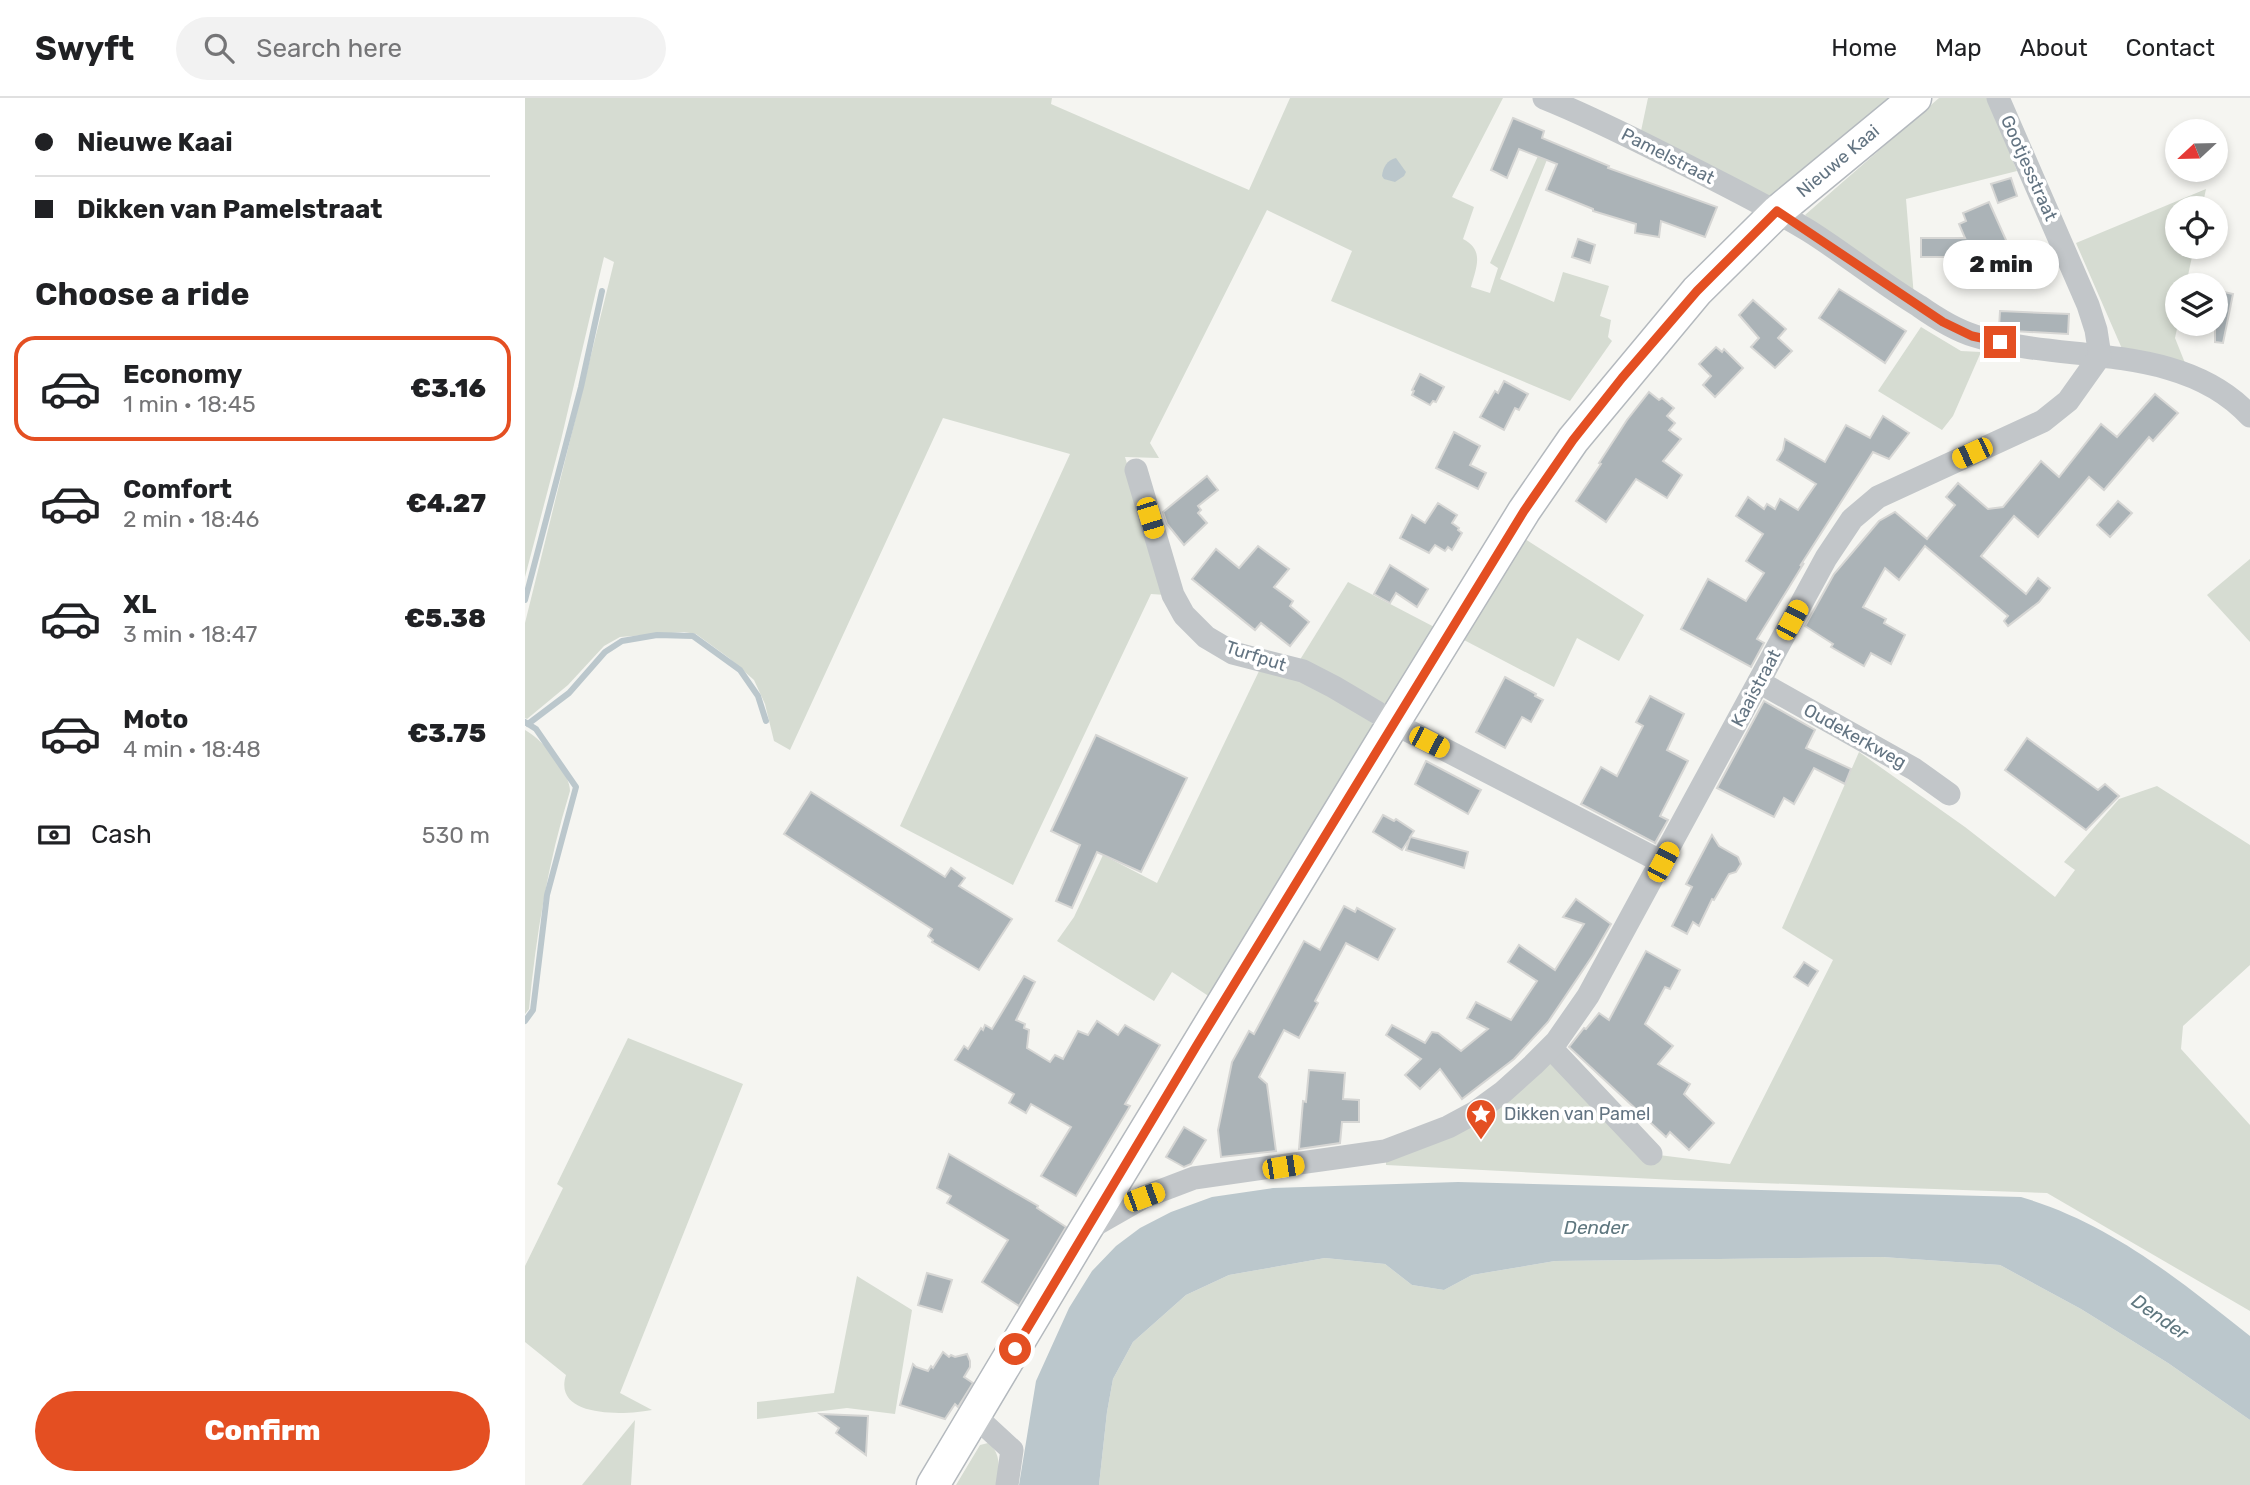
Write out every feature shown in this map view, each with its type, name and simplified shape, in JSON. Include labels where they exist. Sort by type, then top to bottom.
[{"type":"main road","name":"Nieuwe Kaai","points":[[933,1485],[1394,722],[1524,511],[1573,440],[1697,291],[1915,98]]},
{"type":"street","name":"Pamelstraat","points":[[1544,98],[1590,116],[1783,215],[1902,296],[1943,322],[1972,336],[2153,365],[2198,377],[2221,391],[2250,416]]},
{"type":"street","name":"Gootjesstraat","points":[[1998,98],[2088,305],[2097,330],[2100,356]]},
{"type":"street","name":"Kaaistraat","points":[[1084,1232],[1148,1204],[1194,1178],[1385,1151],[1415,1141],[1473,1113],[1503,1092],[1551,1048],[1588,996],[1826,558],[1852,519],[1878,497],[2043,421],[2069,401],[2100,356]]},
{"type":"street","name":"Turfput","points":[[1136,470],[1173,595],[1184,615],[1206,637],[1233,653],[1303,671],[1394,722],[1663,862]]},
{"type":"street","name":"Oudekerkweg","points":[[1759,682],[1914,769],[1949,794]]},
{"type":"street","points":[[1551,1048],[1651,1154]]},
{"type":"street","points":[[1127,1163],[1148,1204]]},
{"type":"street","points":[[975,1416],[1011,1450],[1007,1485]]},
{"type":"shaded area","points":[[525,98],[1052,98],[1051,104],[1249,190],[1290,98],[1503,98],[1452,197],[1474,207],[1463,239],[1470,243],[1477,254],[1471,287],[1490,293],[1498,268],[1490,263],[1542,147],[1550,152],[1500,279],[1554,302],[1563,272],[1609,286],[1600,316],[1611,320],[1608,337],[1612,341],[1570,401],[1331,301],[1352,251],[1267,210],[1150,443],[1159,458],[1125,457],[1166,595],[1151,594],[1013,885],[900,826],[1070,454],[943,418],[790,750],[774,741],[765,704],[754,680],[696,634],[684,632],[620,637],[604,646],[568,685],[525,718],[525,623],[614,262],[604,257],[561,440],[525,577]]},
{"type":"shaded area","points":[[1648,98],[1898,98],[1779,195],[1769,196],[1641,131]]},
{"type":"shaded area","points":[[1939,98],[1988,98],[2017,171],[1906,199],[1914,297],[1805,215]]},
{"type":"shaded area","points":[[2206,189],[2205,196],[2189,196]]},
{"type":"shaded area","points":[[2165,206],[2165,259],[2191,259],[2189,273],[2165,273],[2165,336],[2175,336],[2185,363],[2123,351],[2076,243]]},
{"type":"shaded area","points":[[1921,327],[1961,351],[1981,352],[1953,416],[1942,430],[1878,391]]},
{"type":"shaded area","points":[[1525,539],[1644,615],[1619,661],[1577,638],[1554,687],[1464,640]]},
{"type":"shaded area","points":[[2250,559],[2250,642],[2207,595]]},
{"type":"shaded area","points":[[1348,582],[1440,630],[1391,702],[1382,704],[1298,663]]},
{"type":"shaded area","points":[[1260,669],[1316,686],[1370,719],[1374,727],[1213,999],[1172,972],[1154,1001],[1057,941],[1074,917],[1103,855],[1157,883]]},
{"type":"shaded area","points":[[525,730],[554,757],[569,783],[570,791],[549,872],[529,1009],[525,1014]]},
{"type":"shaded area","points":[[1859,752],[1965,827],[2055,897],[2075,870],[2064,862],[2119,799],[2157,786],[2250,845],[2250,965],[2183,1026],[2181,1049],[2250,1125],[2250,1311],[2047,1193],[1675,1180],[1386,1165],[1386,1159],[1551,1048],[1651,1154],[1730,1164],[1833,960],[1782,928]]},
{"type":"shaded area","points":[[628,1038],[743,1084],[620,1393],[652,1410],[610,1413],[580,1407],[570,1400],[565,1389],[566,1375],[525,1342],[525,1266],[563,1188],[557,1184]]},
{"type":"shaded area","points":[[1882,1257],[2000,1265],[2081,1309],[2168,1363],[2250,1420],[2250,1485],[1099,1485],[1113,1379],[1133,1342],[1186,1295],[1229,1275],[1325,1258],[1385,1264],[1412,1285],[1444,1290],[1472,1275],[1555,1261]]},
{"type":"shaded area","points":[[857,1276],[912,1310],[895,1414],[847,1408],[757,1419],[757,1402],[834,1393]]},
{"type":"shaded area","points":[[635,1420],[631,1485],[582,1485]]},
{"type":"shaded area","points":[[988,1443],[998,1457],[997,1485],[956,1485],[980,1445]]},
{"type":"water","points":[[1396,158],[1406,172],[1404,176],[1395,182],[1384,179],[1384,167]]},
{"type":"water","name":"Dender","points":[[1458,1182],[2021,1197],[2053,1208],[2114,1237],[2169,1274],[2250,1336],[2250,1420],[2168,1363],[2081,1309],[2000,1265],[1882,1257],[1555,1261],[1472,1275],[1444,1290],[1412,1285],[1385,1264],[1325,1258],[1229,1275],[1186,1295],[1133,1342],[1113,1379],[1099,1485],[1019,1485],[1036,1381],[1069,1308],[1092,1271],[1116,1246],[1140,1228],[1171,1212],[1212,1197],[1273,1188]]},
{"type":"building","points":[[1513,118],[1544,131],[1542,138],[1609,166],[1608,168],[1717,207],[1705,237],[1661,221],[1659,237],[1635,233],[1636,224],[1593,211],[1546,190],[1557,164],[1519,149],[1507,178],[1491,170]]},
{"type":"building","points":[[2011,178],[2017,196],[1998,203],[1991,184]]},
{"type":"building","points":[[1989,202],[2006,240],[2007,251],[2040,248],[2042,272],[2010,276],[2010,279],[2004,281],[1970,286],[1966,257],[1921,257],[1921,238],[1965,238],[1959,224],[1966,221],[1963,213]]},
{"type":"building","points":[[1578,239],[1595,245],[1590,263],[1572,257]]},
{"type":"building","points":[[1839,289],[1906,331],[1885,363],[1819,318]]},
{"type":"building","points":[[2228,293],[2233,294],[2228,318]]},
{"type":"building","points":[[1753,300],[1786,329],[1778,338],[1792,351],[1775,368],[1751,347],[1759,338],[1739,315]]},
{"type":"building","points":[[2000,311],[2069,314],[2068,334],[1999,328]]},
{"type":"building","points":[[2215,336],[2224,336],[2223,343],[2215,342]]},
{"type":"building","points":[[1716,347],[1722,352],[1724,349],[1743,368],[1715,397],[1703,385],[1711,376],[1699,364]]},
{"type":"building","points":[[1420,374],[1444,387],[1436,402],[1433,401],[1430,405],[1412,395]]},
{"type":"building","points":[[1504,381],[1528,394],[1519,410],[1515,408],[1504,430],[1480,417]]},
{"type":"building","points":[[1649,392],[1674,408],[1667,416],[1675,423],[1669,430],[1681,439],[1663,461],[1682,475],[1667,498],[1636,479],[1606,522],[1576,501],[1627,420]]},
{"type":"building","points":[[2155,394],[2178,413],[2153,441],[2149,437],[2104,490],[2089,477],[2038,537],[2014,516],[1981,556],[2026,594],[2038,578],[2050,588],[2039,602],[2008,626],[2004,621],[2008,616],[1925,546],[1899,580],[1885,568],[1863,607],[1886,619],[1884,623],[1905,635],[1891,664],[1871,653],[1864,666],[1831,647],[1833,644],[1805,626],[1834,574],[1879,521],[1895,512],[1927,539],[1955,505],[1946,497],[1958,483],[1988,509],[2003,507],[2041,461],[2059,477],[2101,424],[2117,437]]},
{"type":"building","points":[[1883,416],[1909,433],[1889,459],[1873,452],[1757,639],[1764,643],[1751,667],[1681,629],[1708,579],[1746,601],[1764,573],[1746,561],[1763,534],[1736,516],[1748,497],[1764,509],[1767,504],[1775,509],[1780,499],[1798,510],[1816,484],[1777,460],[1785,439],[1825,462],[1846,425],[1870,438]]},
{"type":"building","points":[[1454,432],[1480,446],[1470,465],[1486,473],[1478,489],[1436,468]]},
{"type":"building","points":[[1207,476],[1218,490],[1198,506],[1201,510],[1198,513],[1207,523],[1184,545],[1167,524],[1163,512]]},
{"type":"building","points":[[2118,501],[2132,513],[2110,537],[2097,525]]},
{"type":"building","points":[[1438,503],[1457,515],[1452,523],[1462,533],[1452,550],[1448,547],[1445,551],[1435,545],[1429,553],[1400,538],[1412,515],[1425,523]]},
{"type":"building","points":[[1258,546],[1289,569],[1274,587],[1293,601],[1290,606],[1309,622],[1290,646],[1261,623],[1255,630],[1192,579],[1216,549],[1239,568]]},
{"type":"building","points":[[1390,565],[1428,589],[1417,607],[1396,593],[1390,603],[1374,594]]},
{"type":"building","points":[[1505,677],[1543,700],[1531,722],[1522,717],[1505,748],[1476,732]]},
{"type":"building","points":[[1650,696],[1684,714],[1667,750],[1688,761],[1660,816],[1668,820],[1655,843],[1581,804],[1601,767],[1617,776],[1643,726],[1636,722]]},
{"type":"building","points":[[1764,701],[1815,730],[1806,748],[1851,769],[1845,784],[1814,768],[1794,804],[1784,798],[1774,817],[1717,788]]},
{"type":"building","points":[[1096,735],[1187,778],[1141,872],[1097,852],[1072,908],[1056,901],[1080,845],[1051,831]]},
{"type":"building","points":[[2027,738],[2098,790],[2105,784],[2119,796],[2086,830],[2005,770]]},
{"type":"building","points":[[1426,761],[1481,790],[1468,814],[1415,784]]},
{"type":"building","points":[[811,792],[945,877],[951,868],[965,878],[959,886],[1012,919],[979,970],[932,942],[928,936],[932,929],[784,834]]},
{"type":"building","points":[[1383,815],[1394,821],[1396,819],[1414,831],[1410,837],[1468,852],[1464,868],[1406,850],[1410,838],[1402,850],[1373,832]]},
{"type":"building","points":[[1712,835],[1719,846],[1738,857],[1741,864],[1736,872],[1729,874],[1714,900],[1712,899],[1699,926],[1693,922],[1687,934],[1672,926],[1692,887],[1686,884]]},
{"type":"building","points":[[1576,899],[1611,924],[1548,1022],[1514,1059],[1462,1099],[1440,1069],[1420,1089],[1405,1075],[1421,1059],[1386,1035],[1392,1025],[1425,1043],[1432,1032],[1438,1033],[1461,1051],[1488,1029],[1467,1018],[1476,1002],[1511,1020],[1537,981],[1508,962],[1519,945],[1555,970],[1584,924],[1563,917]]},
{"type":"building","points":[[1344,906],[1355,912],[1357,908],[1395,929],[1378,960],[1346,943],[1299,1038],[1284,1030],[1259,1077],[1267,1084],[1276,1151],[1221,1157],[1218,1130],[1232,1062],[1249,1031],[1254,1034],[1304,941],[1320,950]]},
{"type":"building","points":[[1646,951],[1680,970],[1670,989],[1665,987],[1645,1024],[1673,1046],[1658,1064],[1690,1084],[1684,1094],[1714,1123],[1689,1150],[1670,1132],[1666,1137],[1569,1047],[1599,1013],[1609,1020]]},
{"type":"building","points":[[1804,962],[1818,971],[1808,986],[1794,977]]},
{"type":"building","points":[[1024,976],[1035,982],[1016,1020],[1025,1024],[1024,1028],[1029,1030],[1027,1048],[1050,1062],[1055,1055],[1063,1059],[1078,1031],[1088,1035],[1097,1021],[1118,1035],[1125,1025],[1160,1045],[1125,1104],[1130,1106],[1076,1196],[1041,1176],[1071,1127],[1031,1104],[1026,1113],[1009,1103],[1014,1094],[955,1060],[964,1046],[968,1049],[981,1028],[983,1030],[985,1025],[992,1029]]},
{"type":"building","points":[[1309,1070],[1345,1073],[1343,1099],[1359,1100],[1359,1122],[1342,1122],[1340,1143],[1299,1149],[1303,1101],[1306,1102]]},
{"type":"building","points":[[1184,1127],[1206,1140],[1191,1164],[1184,1167],[1166,1157]]},
{"type":"building","points":[[949,1154],[1038,1206],[1037,1208],[1066,1227],[1019,1306],[982,1282],[1008,1240],[947,1203],[951,1196],[937,1188]]},
{"type":"building","points":[[927,1273],[952,1280],[942,1312],[918,1305]]},
{"type":"building","points":[[943,1352],[949,1357],[967,1354],[970,1361],[970,1367],[964,1377],[973,1383],[958,1407],[955,1404],[945,1419],[900,1405],[913,1364],[928,1371]]},
{"type":"building","points":[[820,1414],[868,1416],[866,1455],[836,1433],[839,1428]]},
{"type":"waterway","points":[[525,600],[581,387],[602,291]]},
{"type":"waterway","points":[[528,724],[569,693],[605,652],[622,641],[657,635],[693,636],[740,670],[758,696],[766,721]]},
{"type":"waterway","points":[[525,722],[536,729],[576,787],[547,895],[533,1010],[525,1021]]},
{"type":"place","name":"Dikken van Pamel","points":[[1481,1141]]},
{"type":"route","points":[[1015,1349],[1197,1045],[1524,511],[1573,440],[1697,291],[1777,211],[1943,322],[1972,336],[2000,342]]}]
